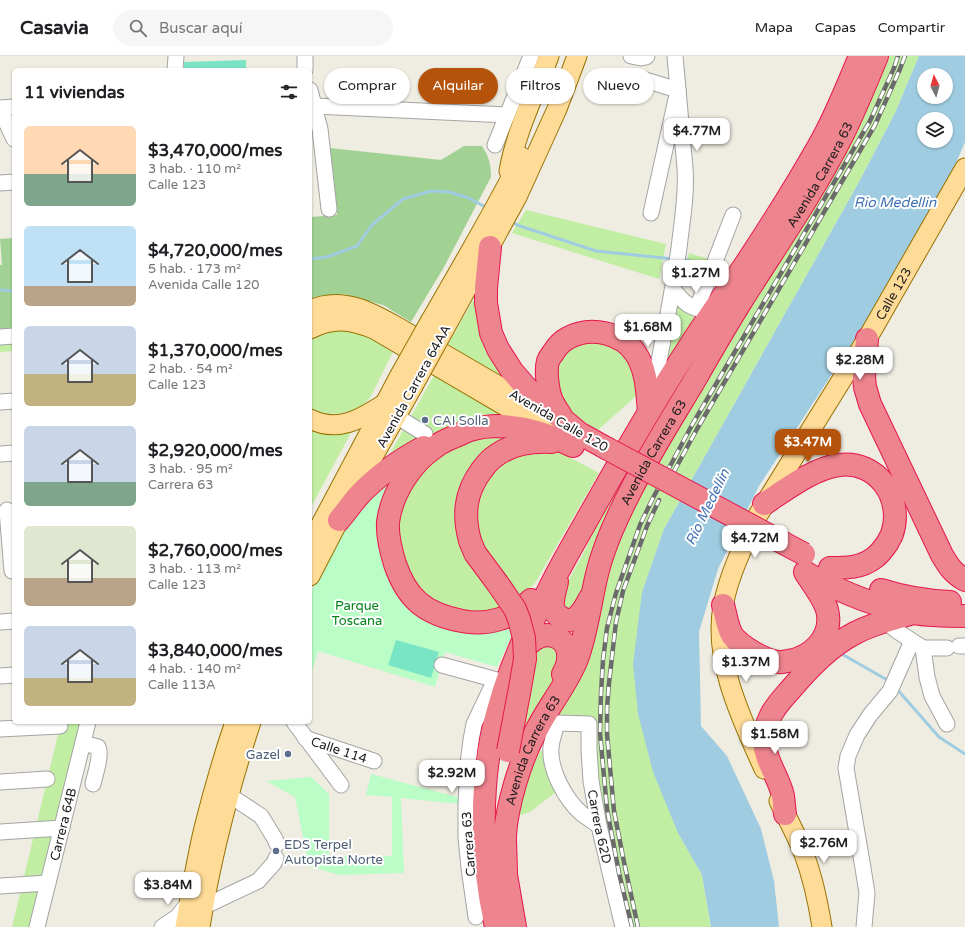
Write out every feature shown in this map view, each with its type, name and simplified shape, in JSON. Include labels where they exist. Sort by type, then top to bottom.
[{"type":"highway","name":"Avenida Carrera 63","points":[[496,927],[489,891],[486,861],[484,800],[486,770],[498,711],[501,681],[514,662],[559,569],[705,309],[766,233],[812,158],[836,111],[860,56]]},
{"type":"highway","name":"Avenida Carrera 63","points":[[518,749],[551,719],[567,678],[576,661],[586,629],[596,576],[605,547],[632,488],[672,417],[740,303],[786,232],[826,166],[859,99],[877,56]]},
{"type":"highway","points":[[491,234],[486,303],[491,333],[498,349],[512,371],[531,393],[576,439]]},
{"type":"highway","points":[[576,439],[565,420],[555,408],[549,393],[547,376],[548,361],[556,348],[567,338],[582,333],[599,332],[615,337],[627,344],[636,354],[642,367],[646,381],[649,411]]},
{"type":"highway","points":[[867,339],[864,377],[870,404],[949,568],[965,580]]},
{"type":"highway","points":[[339,520],[358,496],[385,472],[413,453],[452,434],[484,427],[500,426],[576,439]]},
{"type":"highway","points":[[469,430],[435,446],[420,460],[396,495],[391,508],[388,523],[391,552],[402,581],[409,592],[419,604],[428,609],[452,619],[477,623],[495,620],[518,611],[527,604],[559,569]]},
{"type":"highway","name":"Avenida Calle 120","points":[[470,541],[467,531],[466,518],[468,497],[478,475],[493,457],[504,450],[529,443],[576,439],[802,565]]},
{"type":"highway","points":[[764,504],[808,476],[828,467],[841,464],[866,469],[881,479],[890,492],[895,510],[892,534],[884,548],[875,558],[851,567],[830,568],[802,565]]},
{"type":"highway","name":"Avenida Carrera 63","points":[[470,541],[475,553],[514,609],[519,619],[524,638],[525,659],[520,688],[518,749],[500,791],[498,812],[499,842],[515,927]]},
{"type":"highway","points":[[724,605],[732,636],[752,652],[764,658],[779,662],[803,657],[820,643],[826,634],[828,615],[826,605],[802,565]]},
{"type":"highway","points":[[802,565],[825,584],[883,606],[913,614],[965,616]]},
{"type":"highway","points":[[830,568],[848,577],[887,591],[927,600],[965,602]]},
{"type":"highway","points":[[559,569],[553,608],[556,614],[561,618],[568,620],[576,618],[582,613],[592,594]]},
{"type":"highway","points":[[785,814],[783,796],[765,750],[765,731],[770,715],[778,703],[806,672],[830,649],[855,633],[875,624],[913,614]]},
{"type":"highway","points":[[514,662],[529,644],[537,638],[546,635],[554,636],[561,640],[566,646],[568,654],[567,667],[551,719]]},
{"type":"main road","points":[[511,194],[511,159],[516,140],[549,56]]},
{"type":"main road","points":[[511,194],[524,152],[554,85],[565,56]]},
{"type":"main road","points":[[511,194],[557,109],[577,56]]},
{"type":"main road","points":[[511,194],[536,177],[544,164],[589,56]]},
{"type":"main road","name":"Calle 123","points":[[822,927],[816,891],[804,853],[754,746],[738,708],[730,684],[722,650],[722,616],[724,605],[731,576],[764,504],[867,339],[965,168]]},
{"type":"main road","name":"Avenida Carrera 64AA","points":[[312,541],[491,234],[511,194]]},
{"type":"main road","name":"Avenida Calle 120","points":[[312,309],[333,304],[346,305],[378,316],[408,332],[576,439]]},
{"type":"main road","name":"Avenida Calle 120","points":[[312,328],[332,321],[363,325],[576,439]]},
{"type":"main road","points":[[312,420],[317,423],[330,425],[344,424],[390,409]]},
{"type":"main road","name":"Avenida Carrera 64AA","points":[[312,572],[358,483],[390,409]]},
{"type":"main road","points":[[200,927],[196,905],[204,829],[226,747],[234,724]]},
{"type":"main road","points":[[185,927],[196,905],[211,866],[238,760],[249,724]]},
{"type":"street","points":[[175,68],[176,56]]},
{"type":"street","points":[[305,56],[305,68]]},
{"type":"street","points":[[494,145],[531,56]]},
{"type":"street","points":[[631,56],[642,58],[647,56]]},
{"type":"street","points":[[649,411],[673,289],[685,203],[686,182],[675,56]]},
{"type":"street","points":[[654,83],[678,90]]},
{"type":"street","points":[[651,213],[678,90]]},
{"type":"street","points":[[312,96],[320,129],[317,156],[329,209]]},
{"type":"street","points":[[315,106],[507,115]]},
{"type":"street","points":[[12,108],[0,109],[12,135]]},
{"type":"street","points":[[0,183],[12,182]]},
{"type":"street","points":[[673,289],[686,304],[705,309],[733,215]]},
{"type":"street","points":[[0,337],[12,336]]},
{"type":"street","points":[[0,402],[12,401]]},
{"type":"street","points":[[390,409],[426,434]]},
{"type":"street","points":[[0,454],[12,453]]},
{"type":"street","points":[[7,510],[9,571]]},
{"type":"street","points":[[0,622],[12,621]]},
{"type":"street","points":[[885,621],[917,645],[957,646]]},
{"type":"street","points":[[864,927],[867,893],[846,768],[848,756],[857,735],[870,715],[890,692],[898,671],[917,645]]},
{"type":"street","points":[[917,645],[932,696],[947,724]]},
{"type":"street","points":[[442,665],[501,681]]},
{"type":"street","points":[[0,676],[12,675]]},
{"type":"street","name":"Carrera 63","points":[[476,917],[466,837],[466,805],[470,740],[474,724],[501,681]]},
{"type":"street","points":[[551,719],[552,760],[557,779],[570,800],[581,813],[599,826]]},
{"type":"street","name":"Carrera 62D","points":[[551,719],[589,724],[591,781],[599,826],[623,927]]},
{"type":"street","name":"Carrera 64B","points":[[37,927],[88,724]]},
{"type":"street","points":[[295,724],[341,785]]},
{"type":"street","points":[[0,729],[60,726]]},
{"type":"street","name":"Calle 114","points":[[305,738],[374,760]]},
{"type":"street","points":[[83,743],[98,747],[100,750],[93,784]]},
{"type":"street","points":[[518,749],[551,747]]},
{"type":"street","points":[[0,782],[47,779]]},
{"type":"street","points":[[162,927],[196,905],[258,881],[274,863],[276,851],[275,839],[261,816],[229,795]]},
{"type":"street","points":[[0,832],[62,828]]},
{"type":"street","points":[[0,886],[48,883]]},
{"type":"green space","points":[[883,56],[919,56],[895,113],[859,182],[664,529],[642,592],[678,833],[702,875],[711,927],[627,927],[601,804],[594,723],[554,721],[547,742],[537,741],[604,582],[628,514]]},
{"type":"green space","points":[[246,60],[246,68],[184,68],[184,62]]},
{"type":"green space","points":[[464,146],[482,146],[489,161],[491,177],[444,267],[411,322],[383,305],[343,294],[312,298],[312,217],[337,215],[330,148],[441,160]]},
{"type":"green space","points":[[526,210],[666,244],[659,279],[512,233]]},
{"type":"green space","points":[[12,238],[12,329],[0,330],[0,265],[2,265],[0,239]]},
{"type":"green space","points":[[689,253],[709,259],[701,279],[685,267]]},
{"type":"green space","points":[[476,295],[515,390],[448,345]]},
{"type":"green space","points":[[677,307],[700,320],[665,374]]},
{"type":"green space","points":[[341,329],[356,330],[395,348],[370,398],[359,409],[337,414],[312,411],[312,337],[326,331]]},
{"type":"green space","points":[[590,338],[618,345],[641,383],[636,396],[597,431],[555,399],[552,378],[563,350]]},
{"type":"green space","points":[[12,340],[12,351],[0,352],[0,341]]},
{"type":"green space","points":[[436,372],[526,424],[388,457]]},
{"type":"green space","points":[[353,429],[312,505],[312,430],[324,433]]},
{"type":"green space","points":[[491,437],[515,438],[492,450],[470,523],[488,470],[524,450],[555,451],[599,473],[535,583],[519,599],[499,610],[479,613],[447,609],[428,600],[412,584],[395,530],[410,482],[442,454],[466,443]]},
{"type":"green space","name":"Parque Toscana","points":[[403,467],[386,498],[414,612],[521,617],[497,667],[445,652],[435,687],[318,651],[312,671],[312,590],[333,550],[350,522],[374,495]]},
{"type":"green space","points":[[617,482],[626,488],[577,608],[562,611],[562,592],[584,552]]},
{"type":"green space","points":[[396,640],[439,652],[431,678],[388,665]]},
{"type":"green space","points":[[539,641],[560,647],[558,671],[518,741],[505,741],[495,782],[501,740]]},
{"type":"green space","points":[[61,724],[80,724],[32,927],[12,927]]},
{"type":"green space","points":[[533,751],[547,751],[560,789],[530,812],[515,817]]},
{"type":"green space","points":[[371,774],[461,798],[460,804],[401,798],[404,873],[339,875],[309,866],[295,797],[266,781],[311,777],[329,794],[329,856],[392,856],[392,797],[366,795]]},
{"type":"water","name":"Rio Medellin","points":[[919,56],[965,56],[965,142],[931,222],[759,486],[718,569],[699,632],[701,726],[727,756],[761,829],[774,881],[779,927],[711,927],[702,875],[678,833],[653,772],[638,714],[633,664],[642,592],[664,529],[859,182],[895,113]]},
{"type":"waterway","points":[[312,259],[327,257],[357,246],[372,225],[403,199],[431,191],[449,192],[469,198],[487,208]]},
{"type":"waterway","points":[[511,221],[517,225],[596,251],[674,259]]},
{"type":"waterway","points":[[681,260],[688,260],[705,273]]},
{"type":"waterway","points":[[0,290],[12,291]]},
{"type":"waterway","points":[[840,653],[889,681]]},
{"type":"waterway","points":[[896,688],[939,737],[965,754]]},
{"type":"railway","points":[[632,927],[619,873],[607,809],[600,733],[603,660],[607,628],[616,593],[640,525],[653,498],[692,425],[870,121],[898,56]]},
{"type":"railway","points":[[665,488],[697,429],[875,125],[905,56]]},
{"type":"railway","points":[[638,927],[614,811],[607,734],[607,708],[616,622],[623,591],[647,526],[659,500]]},
{"type":"place","name":"CAI Solla","points":[[425,420]]},
{"type":"place","name":"Gazel","points":[[288,754]]},
{"type":"place","name":"EDS Terpel Autopista Norte","points":[[276,851]]},
{"type":"water label","name":"Río Medellín","points":[[707,507]]}]
